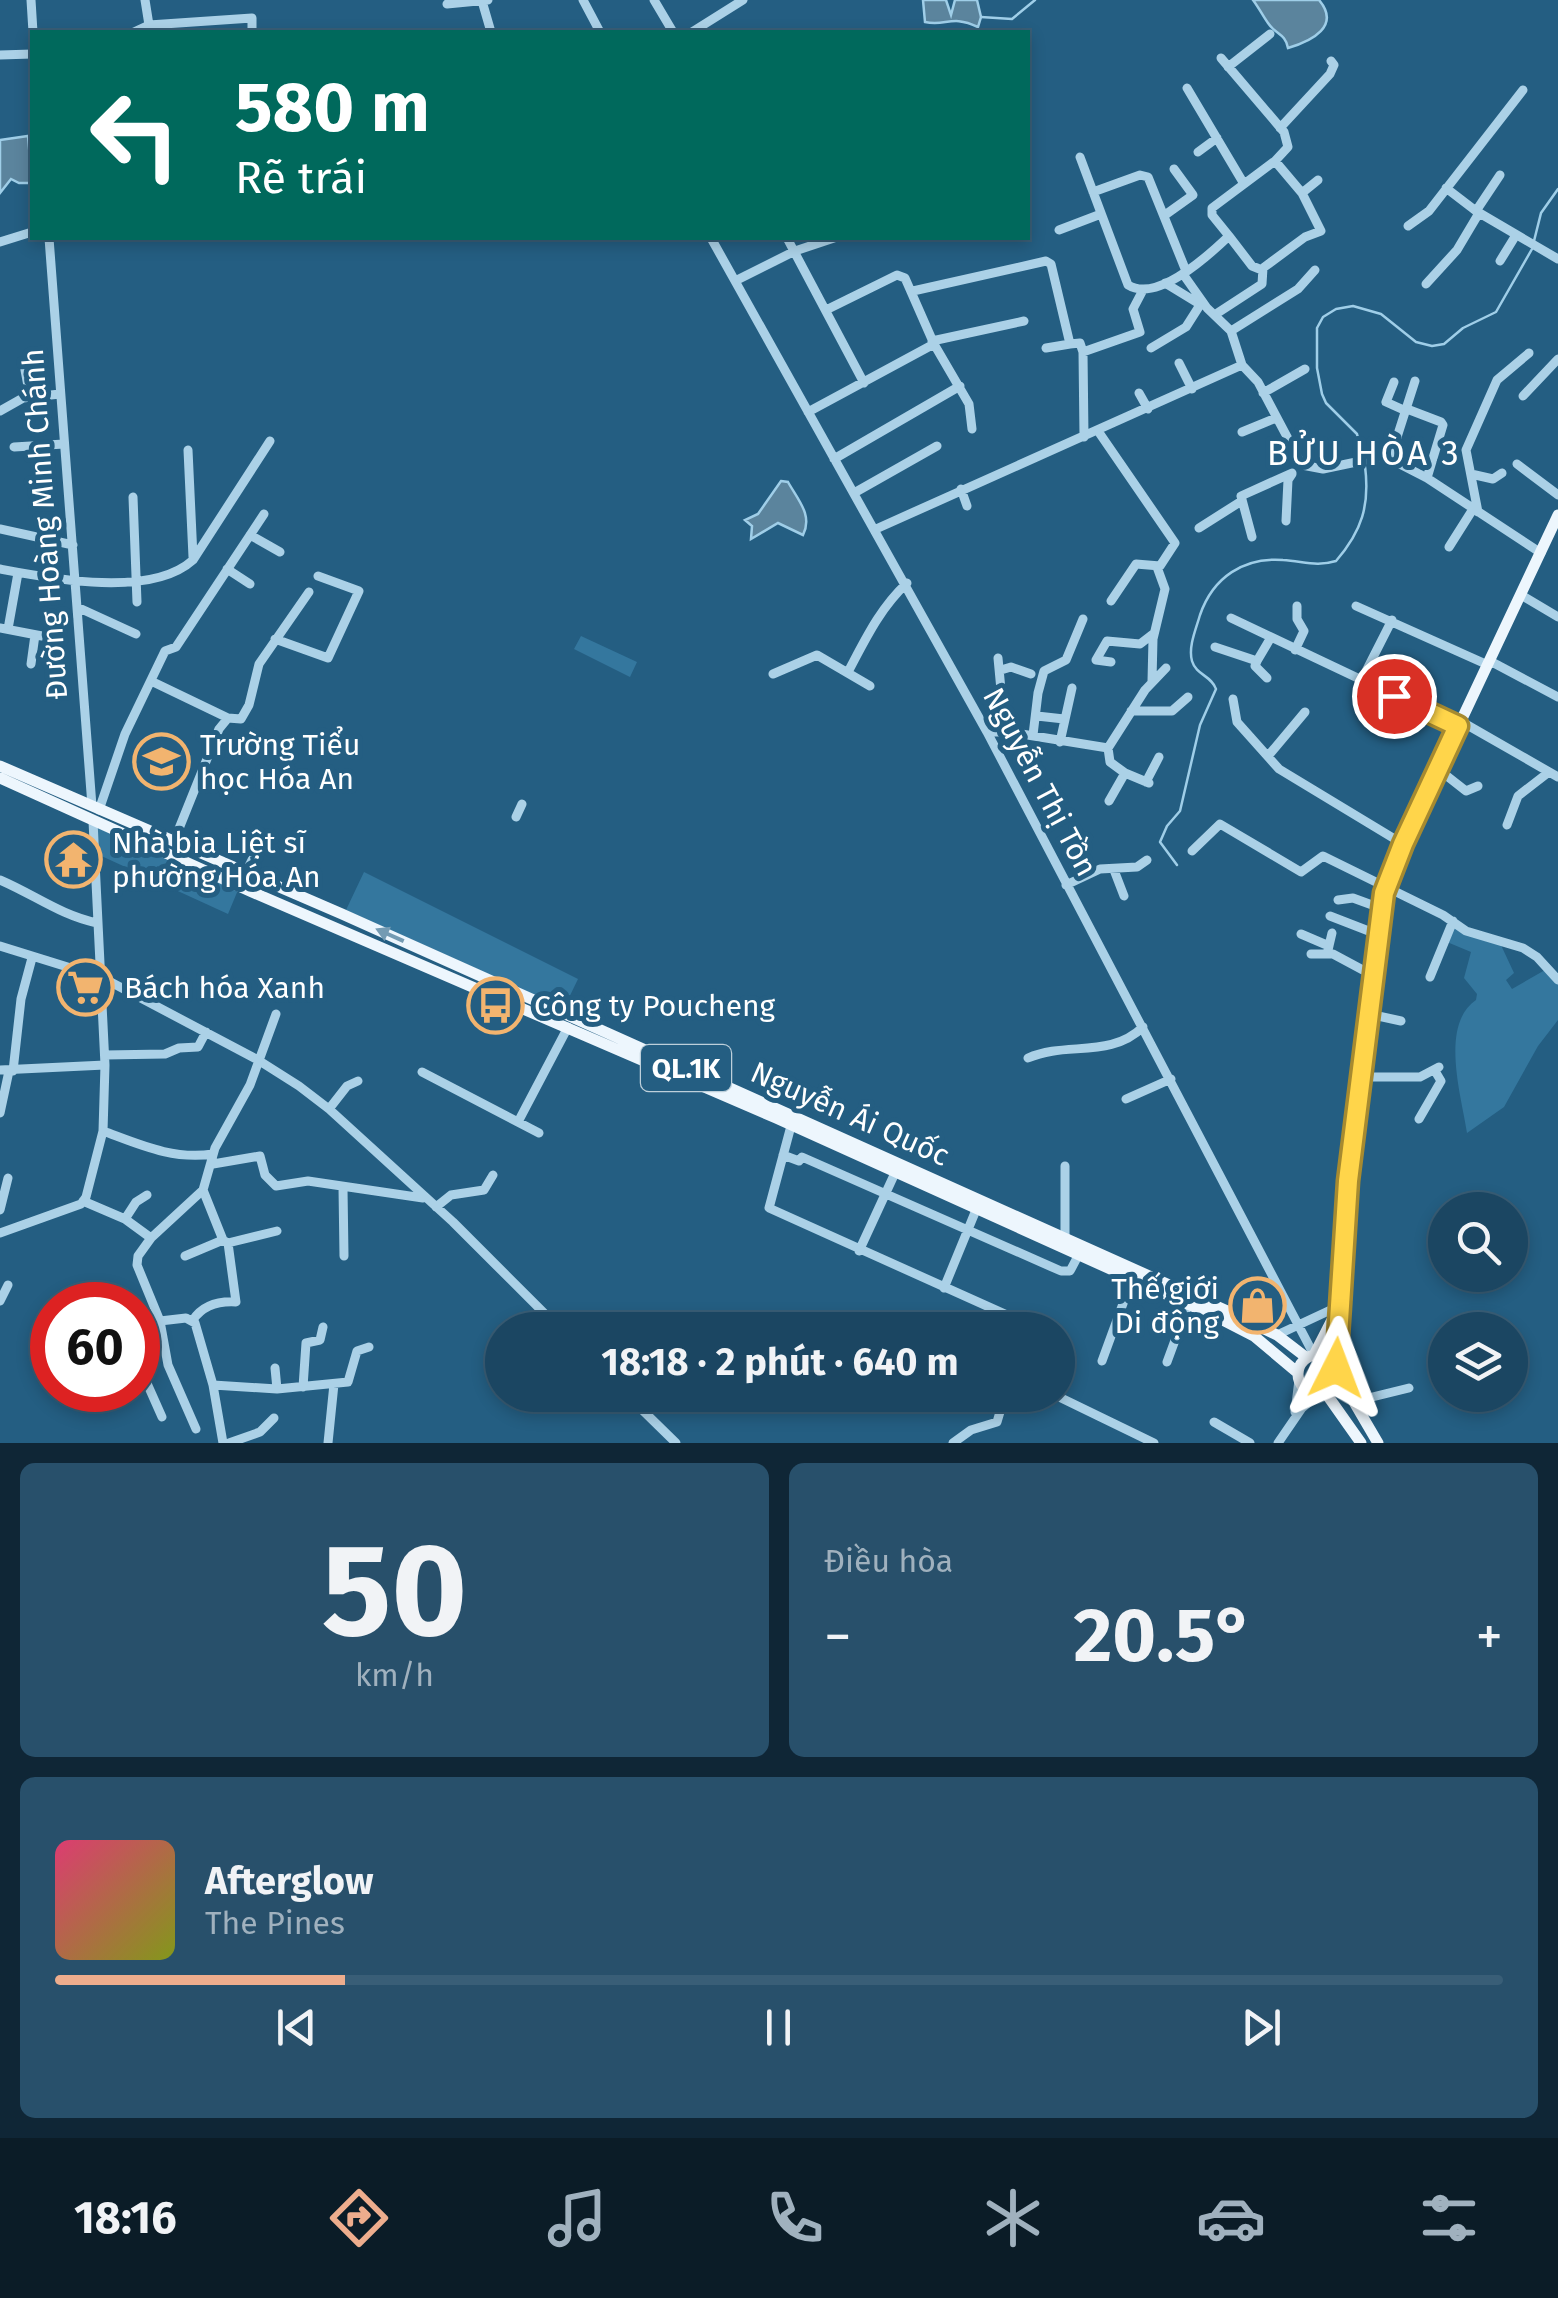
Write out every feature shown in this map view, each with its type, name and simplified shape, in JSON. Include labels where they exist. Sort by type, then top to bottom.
[{"type":"main road","points":[[1322,1393],[1335,1382],[1348,1181],[1386,886],[1558,515]]},
{"type":"main road","name":"QL.1K","points":[[0,766],[95,812],[570,1022]]},
{"type":"main road","name":"QL.1K","points":[[0,778],[95,812]]},
{"type":"main road","name":"Nguyễn Ái Quốc","points":[[95,812],[246,872],[1078,1256],[1099,1259],[1277,1335],[1310,1357]]},
{"type":"main road","name":"Nguyễn Ái Quốc","points":[[570,1022],[1064,1238],[1132,1279],[1254,1336],[1298,1376]]},
{"type":"main road","points":[[1339,1306],[1298,1376],[1306,1391],[1322,1393],[1361,1443]]},
{"type":"main road","points":[[1310,1357],[1329,1359],[1378,1443]]},
{"type":"street","points":[[31,0],[32,30]]},
{"type":"street","points":[[145,0],[148,24]]},
{"type":"street","points":[[583,0],[599,30]]},
{"type":"street","points":[[654,0],[671,30]]},
{"type":"street","points":[[695,30],[742,0]]},
{"type":"street","points":[[447,4],[478,1],[489,30]]},
{"type":"street","points":[[138,30],[148,24],[252,18],[252,30]]},
{"type":"street","points":[[1228,67],[1270,34]]},
{"type":"street","points":[[0,55],[30,54]]},
{"type":"street","points":[[1221,58],[1287,136],[1288,147],[1275,161],[1211,212],[1252,266],[1262,270]]},
{"type":"street","points":[[1280,128],[1330,74],[1334,68],[1331,61]]},
{"type":"street","points":[[1187,88],[1244,184]]},
{"type":"street","points":[[1408,226],[1425,215],[1523,90]]},
{"type":"street","points":[[1198,152],[1218,138]]},
{"type":"street","points":[[1080,157],[1128,285],[1144,290],[1166,283],[1229,236]]},
{"type":"street","points":[[1262,270],[1301,239],[1321,231],[1302,194],[1275,161]]},
{"type":"street","points":[[1165,215],[1193,195],[1174,169]]},
{"type":"street","points":[[1426,284],[1457,250],[1500,174]]},
{"type":"street","points":[[1093,192],[1148,177],[1185,272],[1208,309]]},
{"type":"street","points":[[1302,194],[1318,180]]},
{"type":"street","points":[[1446,188],[1558,260]]},
{"type":"street","points":[[1059,230],[1100,214]]},
{"type":"street","points":[[0,242],[30,233]]},
{"type":"street","points":[[1500,261],[1516,235]]},
{"type":"street","name":"Đường Hoàng Minh Chánh","points":[[49,240],[95,812],[97,923],[103,978],[103,1131],[84,1201]]},
{"type":"street","name":"Nguyễn Thị Tồn","points":[[712,240],[989,732],[1300,1326],[1310,1357]]},
{"type":"street","points":[[788,240],[864,383]]},
{"type":"street","points":[[735,282],[794,251],[828,240]]},
{"type":"street","points":[[913,291],[1049,262],[1070,344]]},
{"type":"street","points":[[1151,348],[1208,309],[1262,284],[1262,270]]},
{"type":"street","points":[[1231,331],[1298,289],[1315,270]]},
{"type":"street","points":[[828,309],[897,275],[905,278],[933,343],[969,404],[972,429]]},
{"type":"street","points":[[1166,283],[1208,309],[1231,331],[1242,364],[1264,394],[1302,465]]},
{"type":"street","points":[[1084,352],[1140,332],[1134,309],[1144,290]]},
{"type":"street","points":[[808,412],[933,343],[1024,321]]},
{"type":"street","points":[[1046,348],[1080,343],[1084,352],[1084,437]]},
{"type":"street","points":[[1448,547],[1476,511],[1466,450],[1497,380],[1528,353]]},
{"type":"street","points":[[1523,396],[1558,359]]},
{"type":"street","points":[[1179,363],[1192,389]]},
{"type":"street","points":[[876,529],[1242,364]]},
{"type":"street","points":[[1264,394],[1305,369]]},
{"type":"street","points":[[25,370],[30,397]]},
{"type":"street","points":[[1394,382],[1386,402],[1443,426],[1427,478]]},
{"type":"street","points":[[1390,459],[1415,382]]},
{"type":"street","points":[[834,459],[960,386]]},
{"type":"street","points":[[0,411],[18,399],[60,394]]},
{"type":"street","points":[[1139,394],[1148,408]]},
{"type":"street","points":[[1242,432],[1276,418]]},
{"type":"street","points":[[1098,431],[1134,487],[1174,538],[1175,546],[1157,567]]},
{"type":"street","points":[[0,569],[76,582],[160,579],[178,573],[193,560],[270,441]]},
{"type":"street","points":[[14,447],[64,444]]},
{"type":"street","points":[[854,493],[936,446]]},
{"type":"street","points":[[188,450],[193,560]]},
{"type":"street","points":[[1199,528],[1240,502],[1244,493],[1302,465],[1324,469],[1369,459],[1390,459],[1427,478],[1541,553]]},
{"type":"street","points":[[1517,464],[1558,496]]},
{"type":"street","points":[[1471,474],[1493,479],[1502,472]]},
{"type":"street","points":[[1286,521],[1288,480],[1292,473]]},
{"type":"street","points":[[961,489],[966,506]]},
{"type":"street","points":[[132,497],[136,602]]},
{"type":"street","points":[[1240,502],[1252,537]]},
{"type":"street","points":[[95,812],[125,734],[165,650],[176,647],[264,514]]},
{"type":"street","points":[[0,530],[73,545]]},
{"type":"street","points":[[250,535],[280,552]]},
{"type":"street","points":[[1111,600],[1136,564],[1157,567]]},
{"type":"street","points":[[1152,682],[1155,632],[1165,588],[1157,567]]},
{"type":"street","points":[[227,569],[250,584]]},
{"type":"street","points":[[18,572],[4,628],[38,635],[31,664]]},
{"type":"street","points":[[275,638],[328,658],[359,590],[318,576]]},
{"type":"street","points":[[848,672],[890,598],[906,583]]},
{"type":"street","points":[[150,681],[228,718],[245,716],[258,664],[309,592]]},
{"type":"street","points":[[1521,595],[1558,617]]},
{"type":"street","points":[[1295,650],[1304,631],[1297,619],[1298,606]]},
{"type":"street","points":[[1356,606],[1558,697]]},
{"type":"street","points":[[77,608],[136,634]]},
{"type":"street","points":[[1231,618],[1460,724],[1554,775]]},
{"type":"street","points":[[1034,736],[1044,671],[1066,660],[1083,619]]},
{"type":"street","points":[[1361,681],[1392,620]]},
{"type":"street","points":[[1111,662],[1096,660],[1107,641],[1140,644],[1155,632]]},
{"type":"street","points":[[1267,678],[1255,666],[1270,638]]},
{"type":"street","points":[[1215,647],[1257,661]]},
{"type":"street","points":[[773,674],[814,655],[870,686]]},
{"type":"street","points":[[998,658],[1002,670],[1000,700],[989,732],[1108,748]]},
{"type":"street","points":[[1002,670],[1012,668],[1030,674]]},
{"type":"street","points":[[1159,757],[1148,782],[1110,762],[1108,748],[1152,682],[1166,668]]},
{"type":"street","points":[[1060,742],[1072,688]]},
{"type":"street","points":[[1131,711],[1172,711],[1188,697]]},
{"type":"street","points":[[1233,699],[1237,722],[1278,769],[1403,844]]},
{"type":"street","points":[[1268,756],[1305,712]]},
{"type":"street","points":[[1037,716],[1064,718]]},
{"type":"street","points":[[174,841],[228,718]]},
{"type":"street","points":[[1438,770],[1466,791],[1478,786]]},
{"type":"street","points":[[1109,801],[1125,773]]},
{"type":"street","points":[[1508,824],[1518,796],[1554,775]]},
{"type":"street","points":[[516,817],[522,804]]},
{"type":"street","points":[[1192,851],[1220,824],[1301,872],[1323,856]]},
{"type":"street","points":[[246,872],[260,844]]},
{"type":"street","points":[[1310,849],[1478,936],[1523,948],[1558,980]]},
{"type":"street","points":[[1066,885],[1100,870],[1137,868],[1147,860]]},
{"type":"street","points":[[1114,870],[1124,896]]},
{"type":"street","points":[[0,880],[40,898],[68,917],[97,923]]},
{"type":"street","points":[[1338,900],[1353,898],[1382,909]]},
{"type":"street","points":[[1330,916],[1379,936]]},
{"type":"street","points":[[1430,977],[1453,921]]},
{"type":"street","points":[[1301,934],[1374,976]]},
{"type":"street","points":[[1328,949],[1332,934]]},
{"type":"street","points":[[0,946],[103,978],[258,1060],[330,1109],[543,1312]]},
{"type":"street","points":[[1312,954],[1328,949]]},
{"type":"street","points":[[0,1113],[32,958]]},
{"type":"street","points":[[193,1320],[213,1304],[236,1302],[225,1242],[202,1190],[276,1014]]},
{"type":"street","points":[[1369,1014],[1401,1020]]},
{"type":"street","points":[[518,1122],[570,1022]]},
{"type":"street","points":[[1028,1058],[1055,1049],[1097,1049],[1130,1038],[1142,1027]]},
{"type":"street","points":[[7,1071],[198,1048],[206,1032]]},
{"type":"street","points":[[1361,1078],[1420,1077],[1437,1069],[1441,1081],[1420,1119]]},
{"type":"street","points":[[422,1072],[539,1133]]},
{"type":"street","points":[[1126,1099],[1171,1079]]},
{"type":"street","points":[[330,1109],[347,1086],[358,1081]]},
{"type":"street","points":[[791,1126],[769,1208],[999,1312]]},
{"type":"street","points":[[103,1131],[168,1154],[213,1159],[260,1156],[265,1175],[276,1186],[308,1181],[426,1198]]},
{"type":"street","points":[[783,1155],[799,1161],[802,1157],[1066,1272],[1078,1256]]},
{"type":"street","points":[[1064,1238],[1065,1166]]},
{"type":"street","points":[[859,1251],[895,1173]]},
{"type":"street","points":[[436,1207],[451,1195],[484,1190],[492,1175]]},
{"type":"street","points":[[0,1210],[8,1178]]},
{"type":"street","points":[[406,1196],[408,1181]]},
{"type":"street","points":[[343,1188],[344,1256]]},
{"type":"street","points":[[145,1282],[136,1260],[151,1238],[202,1190]]},
{"type":"street","points":[[125,1219],[136,1202],[147,1195]]},
{"type":"street","points":[[0,1232],[84,1201],[125,1219],[151,1238]]},
{"type":"street","points":[[944,1288],[976,1210]]},
{"type":"street","points":[[185,1256],[225,1242],[277,1231]]},
{"type":"street","points":[[1102,1362],[1132,1279]]},
{"type":"street","points":[[0,1300],[8,1284]]},
{"type":"street","points":[[1167,1362],[1188,1304]]},
{"type":"street","points":[[1277,1335],[1339,1306]]},
{"type":"street","points":[[193,1320],[160,1321],[168,1365],[196,1430]]},
{"type":"street","points":[[193,1320],[226,1443],[260,1432],[274,1418]]},
{"type":"street","points":[[303,1388],[306,1344],[320,1340],[323,1327]]},
{"type":"street","points":[[213,1385],[277,1389],[349,1381],[355,1354],[360,1348],[369,1347]]},
{"type":"street","points":[[275,1368],[277,1389]]},
{"type":"street","points":[[1292,1420],[1298,1376]]},
{"type":"street","points":[[328,1443],[334,1384]]},
{"type":"street","points":[[1356,1401],[1409,1388]]},
{"type":"street","points":[[1278,1443],[1292,1420],[1322,1393]]},
{"type":"street","points":[[1075,1405],[1146,1441]]},
{"type":"street","points":[[160,1412],[162,1417]]},
{"type":"street","points":[[644,1412],[676,1443]]},
{"type":"street","points":[[953,1443],[970,1430],[997,1422],[1000,1412]]},
{"type":"street","points":[[1214,1422],[1250,1443]]},
{"type":"shaded area","points":[[923,0],[946,0],[951,15],[955,0],[977,0],[981,17],[978,27],[961,21],[925,22]]},
{"type":"shaded area","points":[[1253,0],[1319,0],[1327,17],[1325,25],[1314,37],[1288,48]]},
{"type":"shaded area","points":[[28,136],[30,183],[11,179],[0,193],[0,140]]},
{"type":"shaded area","points":[[781,481],[788,482],[803,508],[803,535],[778,523],[751,539],[752,526],[745,520],[758,514]]},
{"type":"shaded area","points":[[581,636],[637,662],[630,677],[574,649]]},
{"type":"shaded area","points":[[96,827],[238,890],[228,914],[97,854]]},
{"type":"shaded area","points":[[364,872],[578,979],[564,1008],[346,910]]},
{"type":"shaded area","points":[[1454,925],[1500,943],[1514,973],[1506,980],[1512,989],[1545,970],[1558,984],[1558,1020],[1538,1046],[1504,1107],[1467,1133],[1456,1044],[1458,1026],[1477,994],[1464,978],[1471,952],[1447,942]]},
{"type":"waterway","points":[[981,17],[1012,19],[1035,0]]},
{"type":"waterway","points":[[1534,241],[1541,213],[1558,189]]},
{"type":"waterway","points":[[1363,458],[1357,434],[1322,394],[1317,368],[1317,328],[1323,317],[1336,309],[1353,306],[1381,314],[1416,342],[1444,344],[1463,328],[1496,312],[1532,249]]},
{"type":"waterway","points":[[1177,865],[1160,842],[1180,811],[1200,725],[1216,689],[1194,666],[1191,656],[1206,602],[1222,580],[1255,562],[1336,561],[1362,517],[1365,466]]},
{"type":"place","name":"Trường Tiểu học Hóa An","points":[[161,762]]},
{"type":"place","name":"Nhà bia Liệt sĩ phường Hóa An","points":[[73,860]]},
{"type":"place","name":"Bách hóa Xanh","points":[[85,988]]},
{"type":"place","name":"Công ty Poucheng","points":[[495,1006]]},
{"type":"place","name":"Thế giới Di động","points":[[1258,1306]]},
{"type":"district","name":"BỬU HÒA 3","points":[[1364,453]]},
{"type":"route","points":[[1336,1368],[1348,1181],[1384,893],[1458,726],[1394,696]]}]
